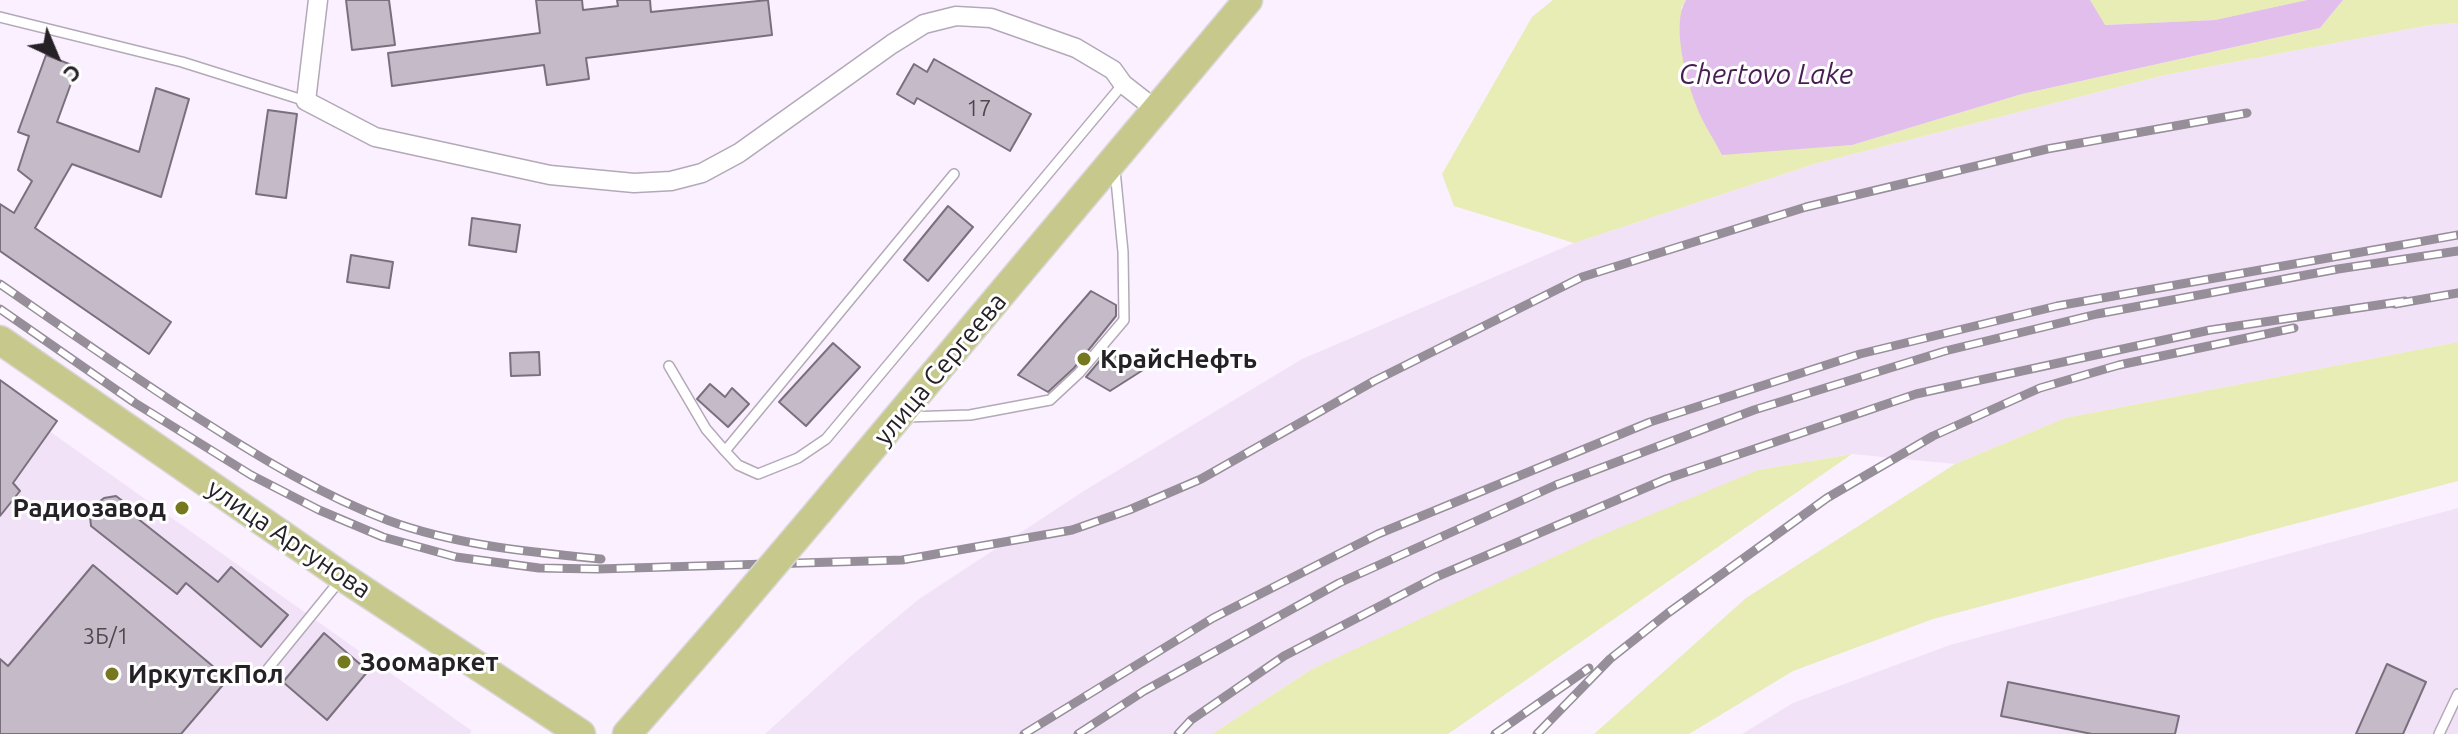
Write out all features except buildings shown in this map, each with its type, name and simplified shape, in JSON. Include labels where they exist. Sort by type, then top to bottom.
[{"type":"main road","name":"улица Сергеева","points":[[627,734],[899,418],[1248,0]]},
{"type":"main road","name":"улица Аргунова","points":[[0,340],[343,577],[581,734]]},
{"type":"street","points":[[318,0],[306,101],[375,137],[550,175],[634,183],[671,181],[702,173],[739,153],[924,24],[956,16],[991,18],[1076,48],[1113,70],[1123,84],[1155,109]]},
{"type":"lane","points":[[0,17],[182,62],[306,101]]},
{"type":"lane","points":[[669,366],[706,429],[738,465],[758,474],[798,458],[826,439],[1123,84]]},
{"type":"lane","points":[[899,418],[970,415],[1050,400],[1079,373],[1124,320],[1123,252],[1114,162]]},
{"type":"lane","points":[[725,451],[954,174]]},
{"type":"lane","points":[[267,670],[343,577]]},
{"type":"lane","points":[[2439,734],[2458,694]]},
{"type":"shaded area","points":[[2458,23],[2458,342],[2065,418],[1955,464],[1852,454],[1758,470],[1312,669],[1212,734],[765,734],[919,599],[1087,489],[1302,359],[1574,243],[1814,164],[2165,75],[2430,25]]},
{"type":"shaded area","points":[[0,396],[472,731],[469,734],[0,734]]},
{"type":"shaded area","points":[[2458,508],[2458,734],[1742,734],[1793,703],[1950,645]]},
{"type":"green space","points":[[1553,0],[1686,0],[1681,8],[1791,149],[1852,145],[2022,94],[2320,28],[2343,0],[2458,0],[2458,23],[2430,25],[2165,75],[1814,164],[1574,243],[1454,206],[1442,174],[1532,17]]},
{"type":"green space","points":[[2090,0],[2307,0],[2215,20],[2104,25]]},
{"type":"green space","points":[[2458,342],[2458,481],[1933,619],[1793,671],[1689,734],[1594,734],[1746,598],[1955,464],[2065,418]]},
{"type":"green space","points":[[1852,454],[1448,734],[1212,734],[1312,669],[1597,537],[1758,470]]},
{"type":"water","name":"Chertovo Lake","points":[[1686,0],[2090,0],[2105,25],[2215,20],[2307,0],[2343,0],[2320,28],[2022,94],[1852,145],[1722,155],[1699,111],[1684,67],[1680,23]]},
{"type":"railway","points":[[0,309],[135,403],[251,475],[319,510],[383,537],[456,557],[539,568],[902,560],[1072,530],[1129,510],[1201,479],[1374,381],[1582,277],[1806,207],[2047,149],[2247,113]]},
{"type":"railway","points":[[1024,734],[1213,618],[1378,534],[1650,422],[1860,354],[2057,306],[2458,235]]},
{"type":"railway","points":[[1078,734],[1144,691],[1339,583],[1556,485],[1754,410],[1945,351],[2097,314],[2338,269],[2458,251]]},
{"type":"railway","points":[[0,284],[206,423],[339,500],[387,520],[439,536],[519,550],[601,559]]},
{"type":"railway","points":[[2395,304],[2458,293]]},
{"type":"railway","points":[[1178,734],[1191,720],[1284,656],[1436,577],[1666,479],[1916,394],[2210,330],[2405,301]]},
{"type":"railway","points":[[1537,734],[1610,659],[1668,613],[1827,498],[1933,436],[2040,388],[2119,365],[2294,328]]},
{"type":"railway","points":[[1495,734],[1589,668]]},
{"type":"place","name":"КрайсНефть","points":[[1084,359]]},
{"type":"place","name":"Радиозавод","points":[[182,508]]},
{"type":"place","name":"Зоомаркет","points":[[344,662]]},
{"type":"place","name":"ИркутскПол","points":[[112,674]]}]
